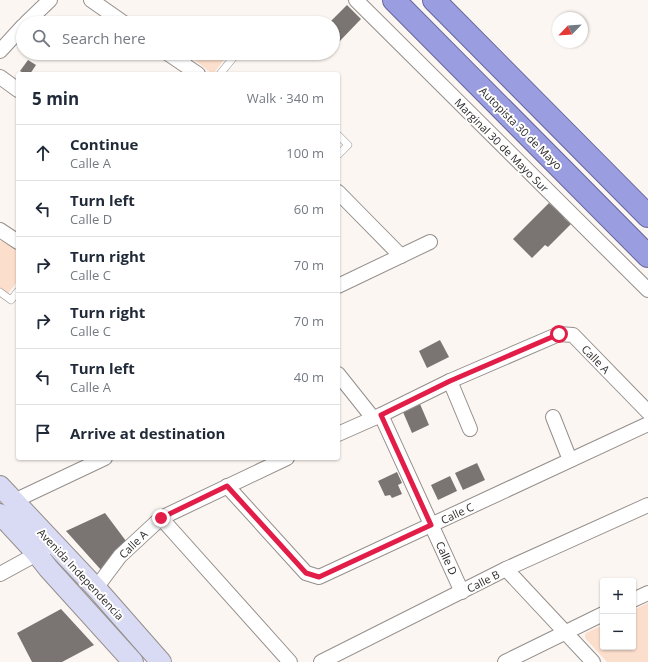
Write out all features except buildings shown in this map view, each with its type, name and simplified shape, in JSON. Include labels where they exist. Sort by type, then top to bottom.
[{"type":"highway","name":"Autopista 30 de Mayo","points":[[394,0],[648,256]]},
{"type":"highway","points":[[434,0],[648,216]]},
{"type":"main road","name":"Avenida Independencia","points":[[0,486],[7,508],[46,549],[96,588],[161,662]]},
{"type":"main road","name":"Avenida Independencia","points":[[46,549],[48,568],[133,662]]},
{"type":"street","points":[[33,16],[50,0]]},
{"type":"street","points":[[91,0],[114,16]]},
{"type":"street","name":"Marginal 30 de Mayo Sur","points":[[356,0],[648,290]]},
{"type":"street","points":[[0,51],[16,34]]},
{"type":"street","points":[[177,60],[195,72]]},
{"type":"street","points":[[0,77],[16,89]]},
{"type":"street","points":[[340,194],[401,256]]},
{"type":"street","points":[[0,230],[16,241]]},
{"type":"street","points":[[340,285],[430,242]]},
{"type":"street","name":"Calle A","points":[[340,433],[377,417],[450,381],[559,334],[573,335],[648,412]]},
{"type":"street","name":"Calle D","points":[[340,376],[377,417],[431,525],[462,592]]},
{"type":"street","points":[[450,381],[470,428]]},
{"type":"street","points":[[553,417],[570,460]]},
{"type":"street","name":"Calle C","points":[[227,486],[306,573],[319,577],[648,424]]},
{"type":"street","points":[[7,508],[101,460]]},
{"type":"street","name":"Calle A","points":[[96,588],[120,556],[161,518],[284,460]]},
{"type":"street","name":"Calle B","points":[[321,662],[506,569],[648,504]]},
{"type":"street","points":[[161,518],[290,662]]},
{"type":"street","points":[[0,574],[46,549]]},
{"type":"street","points":[[506,569],[593,662]]},
{"type":"street","points":[[636,599],[648,593]]},
{"type":"street","points":[[505,662],[600,615]]},
{"type":"lane","points":[[183,64],[187,60]]},
{"type":"lane","points":[[222,72],[231,60]]},
{"type":"lane","points":[[340,137],[348,145],[340,153]]},
{"type":"lane","points":[[0,292],[11,300],[16,294]]},
{"type":"shaded area","points":[[195,60],[224,60],[215,72],[210,72]]},
{"type":"shaded area","points":[[1,240],[16,250],[16,283],[5,297],[0,293]]},
{"type":"shaded area","points":[[648,603],[648,662],[607,662],[585,638],[586,633],[600,626],[600,650],[636,650],[636,609]]},
{"type":"route","points":[[161,518],[227,486],[306,573],[319,577],[431,525],[381,415],[450,381],[559,334]]}]
